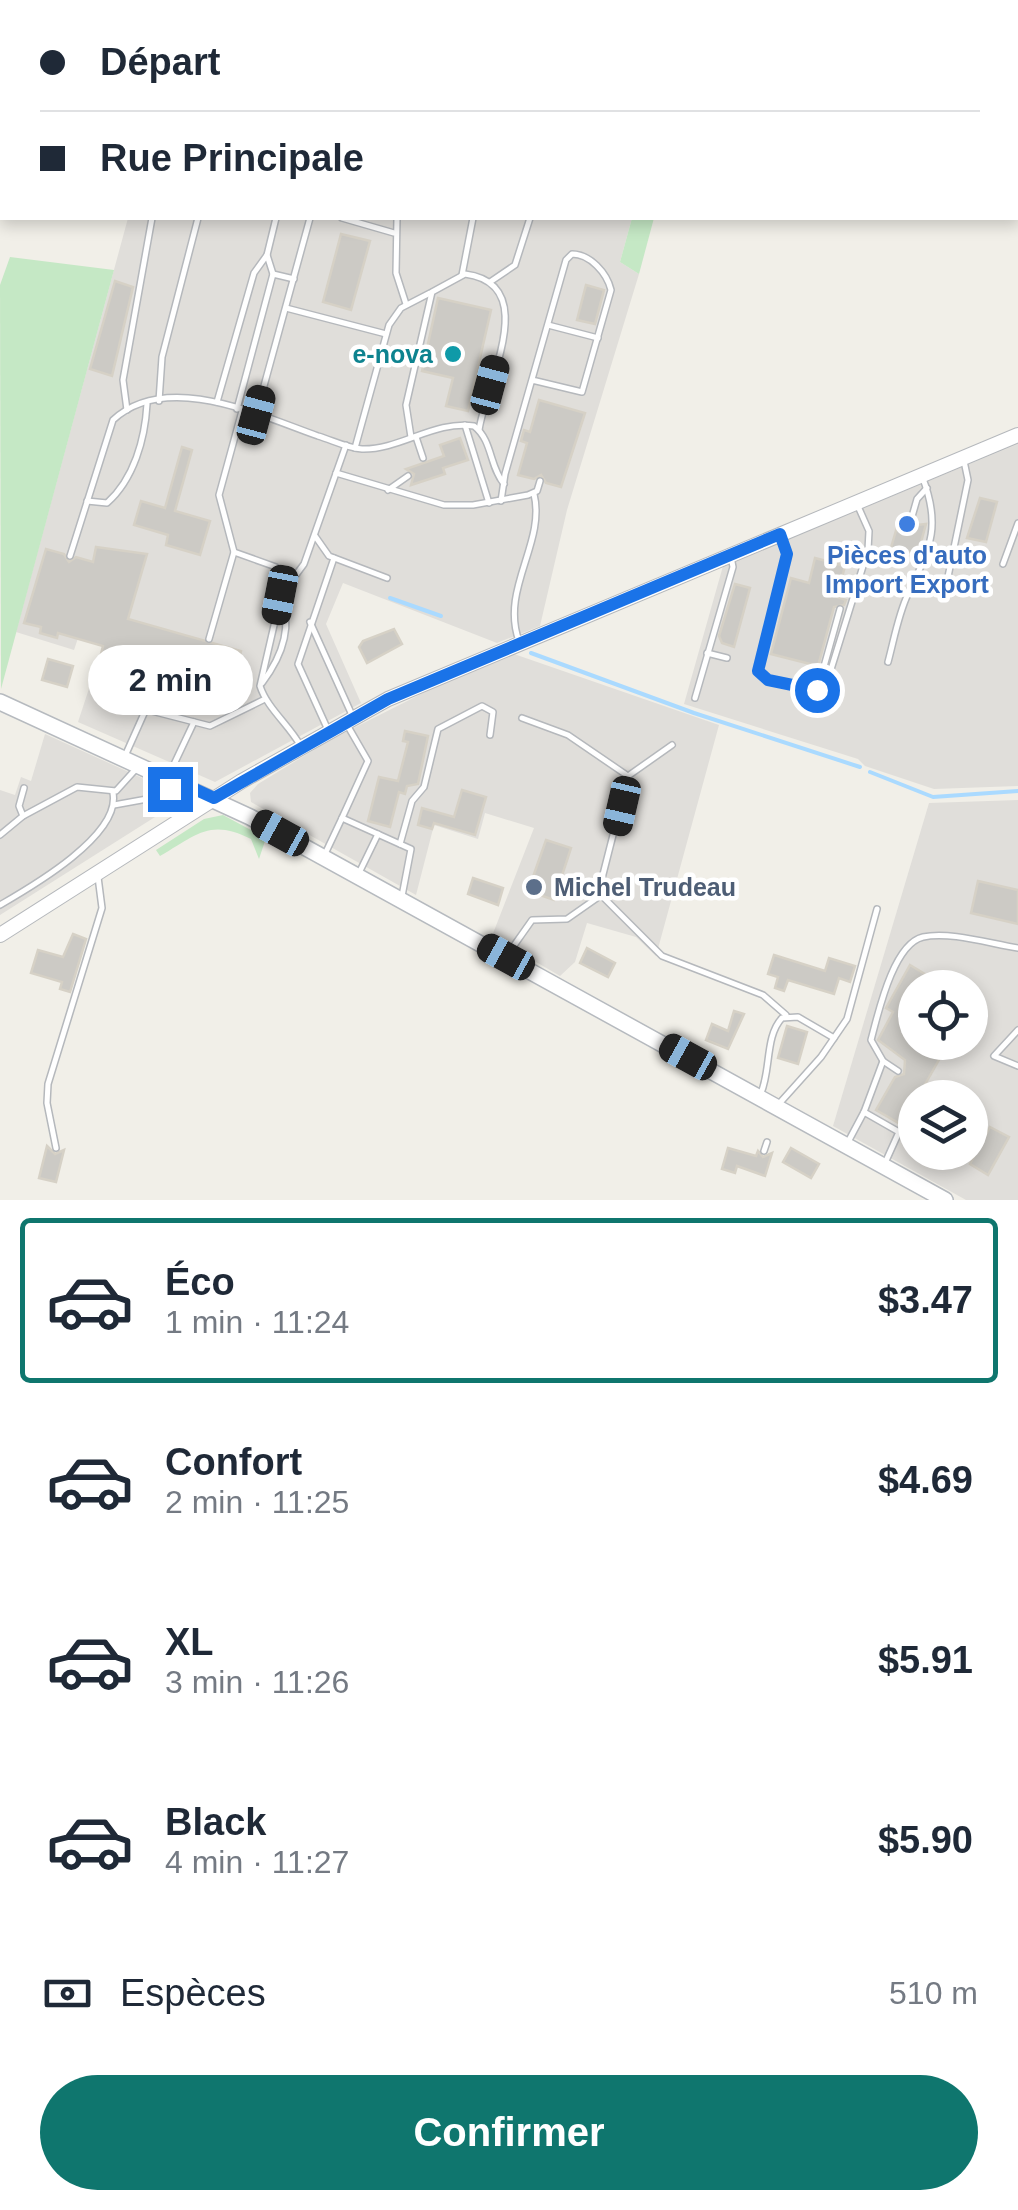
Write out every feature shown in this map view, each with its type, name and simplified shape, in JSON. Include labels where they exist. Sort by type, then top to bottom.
[{"type":"main road","points":[[0,702],[214,798],[945,1200]]},
{"type":"street","points":[[0,935],[214,798],[349,719],[730,554],[856,502],[924,481],[963,458],[1018,435]]},
{"type":"lane","points":[[127,410],[123,380],[152,220]]},
{"type":"lane","points":[[159,402],[162,357],[197,220]]},
{"type":"lane","points":[[216,404],[254,273],[266,255],[275,220]]},
{"type":"lane","points":[[256,415],[309,220]]},
{"type":"lane","points":[[349,220],[394,233]]},
{"type":"lane","points":[[397,220],[396,273],[406,304]]},
{"type":"lane","points":[[462,275],[473,220]]},
{"type":"lane","points":[[490,282],[515,265],[529,220]]},
{"type":"lane","points":[[501,501],[532,380],[566,260],[580,254],[606,277],[611,290],[582,392],[532,380]]},
{"type":"lane","points":[[209,639],[234,552],[219,495],[273,274],[266,255]]},
{"type":"lane","points":[[273,274],[294,279]]},
{"type":"lane","points":[[355,448],[393,317],[406,304],[462,275],[490,282],[502,295],[508,314],[479,430],[504,484]]},
{"type":"lane","points":[[422,458],[406,404],[432,292]]},
{"type":"lane","points":[[286,308],[386,334]]},
{"type":"lane","points":[[584,334],[588,322]]},
{"type":"lane","points":[[547,325],[598,338]]},
{"type":"lane","points":[[70,556],[110,426],[127,410],[190,398],[240,409],[355,448],[376,448],[466,425],[479,430]]},
{"type":"lane","points":[[87,501],[107,503],[127,478],[141,439],[147,404]]},
{"type":"lane","points":[[466,425],[490,503]]},
{"type":"lane","points":[[300,746],[284,719],[264,700],[260,686],[280,595],[304,564],[346,445]]},
{"type":"lane","points":[[944,596],[969,476],[963,458]]},
{"type":"lane","points":[[336,473],[444,505],[490,503],[534,494]]},
{"type":"lane","points":[[388,490],[408,476]]},
{"type":"lane","points":[[520,643],[511,615],[536,517],[534,494],[540,481]]},
{"type":"lane","points":[[912,520],[924,481]]},
{"type":"lane","points":[[888,662],[904,606],[927,558],[934,518],[924,481]]},
{"type":"lane","points":[[817,690],[828,679],[868,550],[869,531],[856,502]]},
{"type":"lane","points":[[958,519],[970,522]]},
{"type":"lane","points":[[1003,564],[1018,523]]},
{"type":"lane","points":[[780,534],[787,554],[757,666],[760,675],[817,690]]},
{"type":"lane","points":[[314,535],[334,558],[387,578]]},
{"type":"lane","points":[[234,552],[276,567],[292,580]]},
{"type":"lane","points":[[694,698],[733,567],[730,554]]},
{"type":"lane","points":[[328,730],[298,664],[334,558]]},
{"type":"lane","points":[[260,686],[278,663],[285,632],[288,616],[280,595]]},
{"type":"lane","points":[[722,596],[726,604]]},
{"type":"lane","points":[[775,600],[784,602]]},
{"type":"lane","points":[[817,690],[840,608]]},
{"type":"lane","points":[[310,622],[368,761],[324,857]]},
{"type":"lane","points":[[768,627],[777,629]]},
{"type":"lane","points":[[707,653],[728,658]]},
{"type":"lane","points":[[101,698],[218,725],[264,700]]},
{"type":"lane","points":[[400,844],[412,801],[424,787],[430,742],[443,724],[482,706],[494,715],[490,734]]},
{"type":"lane","points":[[0,835],[23,816],[77,788],[113,793],[128,781],[146,709]]},
{"type":"lane","points":[[522,718],[568,736],[628,776]]},
{"type":"lane","points":[[114,805],[162,796],[194,722]]},
{"type":"lane","points":[[506,957],[532,920],[567,919],[588,908],[600,893],[628,776],[672,746]]},
{"type":"lane","points":[[23,816],[19,806],[24,788]]},
{"type":"lane","points":[[0,905],[98,835],[114,805],[113,793]]},
{"type":"lane","points":[[342,818],[411,849],[400,899]]},
{"type":"lane","points":[[358,875],[378,834]]},
{"type":"lane","points":[[56,1148],[47,1103],[48,1084],[104,900],[96,874]]},
{"type":"lane","points":[[600,893],[662,956],[763,995],[786,1015],[801,1018],[834,1038]]},
{"type":"lane","points":[[777,1106],[834,1038],[852,1009],[877,909]]},
{"type":"lane","points":[[898,1071],[883,1061],[871,1040],[890,976],[912,942],[930,936],[1018,948]]},
{"type":"lane","points":[[760,1096],[770,1070],[774,1027],[786,1015]]},
{"type":"lane","points":[[797,1029],[801,1018]]},
{"type":"lane","points":[[1018,1030],[994,1056],[1018,1066]]},
{"type":"lane","points":[[1006,1042],[1018,1046]]},
{"type":"lane","points":[[846,1145],[864,1112],[883,1061]]},
{"type":"lane","points":[[864,1112],[899,1132],[883,1165]]},
{"type":"lane","points":[[764,1150],[767,1142]]},
{"type":"shaded area","points":[[127,220],[631,220],[620,262],[639,274],[567,510],[540,626],[497,643],[343,583],[326,624],[361,703],[215,782],[78,722],[103,646],[78,638],[74,650],[16,632]]},
{"type":"shaded area","points":[[1018,444],[1018,786],[934,789],[865,766],[858,759],[684,704],[723,566]]},
{"type":"shaded area","points":[[514,654],[719,725],[656,956],[636,937],[587,923],[575,962],[560,976],[492,936],[534,828],[485,813],[478,839],[434,825],[416,895],[251,802],[250,793],[258,784],[330,740],[431,689]]},
{"type":"shaded area","points":[[45,734],[175,793],[174,805],[0,915],[0,790],[15,795],[21,777],[31,781]]},
{"type":"shaded area","points":[[1018,800],[1018,1200],[966,1200],[912,1170],[988,1170],[988,1080],[898,1080],[898,1162],[833,1126],[929,803]]},
{"type":"green space","points":[[631,220],[653,220],[639,274],[620,262]]},
{"type":"green space","points":[[10,257],[114,270],[1,689],[0,285]]},
{"type":"green space","points":[[223,815],[266,838],[259,859],[251,839],[225,830],[194,836],[160,856],[156,850],[204,819]]},
{"type":"building","points":[[341,234],[370,241],[351,310],[323,302]]},
{"type":"building","points":[[115,281],[133,287],[112,376],[90,369]]},
{"type":"building","points":[[586,285],[604,290],[595,324],[577,320]]},
{"type":"building","name":"e-nova","points":[[438,298],[491,310],[468,411],[446,406],[453,378],[422,371]]},
{"type":"building","points":[[539,400],[585,413],[561,487],[546,483],[541,475],[534,479],[518,475],[527,443],[521,441],[524,430],[530,432]]},
{"type":"building","points":[[460,438],[468,460],[443,468],[445,474],[411,485],[414,474],[406,469],[444,456],[440,445]]},
{"type":"building","points":[[182,447],[192,450],[175,511],[210,521],[200,555],[166,545],[168,535],[134,525],[141,501],[165,508]]},
{"type":"building","points":[[980,498],[997,502],[986,542],[967,538]]},
{"type":"building","points":[[900,517],[908,526],[926,524],[918,553],[890,551]]},
{"type":"building","points":[[96,547],[147,554],[128,619],[241,651],[227,703],[98,666],[103,646],[58,633],[57,638],[40,633],[41,627],[24,623],[46,549],[64,554],[69,562],[76,557],[93,562]]},
{"type":"building","points":[[815,558],[845,566],[837,597],[846,600],[844,605],[834,607],[818,666],[771,654],[791,578],[809,583]]},
{"type":"building","points":[[735,584],[750,588],[734,647],[722,643],[719,636]]},
{"type":"building","points":[[394,629],[402,644],[367,663],[359,647],[363,641]]},
{"type":"building","points":[[48,659],[73,666],[67,687],[42,680]]},
{"type":"building","points":[[405,731],[428,736],[418,784],[407,786],[405,794],[399,792],[390,827],[368,821],[379,777],[398,781],[408,742],[403,741]]},
{"type":"building","points":[[462,790],[486,797],[475,835],[434,823],[432,829],[418,825],[422,808],[454,817]]},
{"type":"building","points":[[546,840],[571,848],[554,900],[528,891]]},
{"type":"building","points":[[473,878],[503,888],[498,905],[468,894]]},
{"type":"building","points":[[978,881],[1018,890],[1018,924],[971,913]]},
{"type":"building","points":[[73,934],[86,939],[70,992],[60,989],[62,982],[31,973],[38,950],[63,957]]},
{"type":"building","points":[[587,948],[615,963],[608,977],[580,963]]},
{"type":"building","points":[[774,955],[825,971],[829,958],[855,966],[850,982],[839,978],[834,994],[788,980],[784,991],[775,988],[778,977],[768,974]]},
{"type":"building","points":[[898,986],[898,1055],[878,1040],[893,1012],[886,1008]]},
{"type":"building","points":[[734,1011],[744,1014],[728,1049],[706,1040],[712,1024],[728,1031]]},
{"type":"building","points":[[787,1026],[807,1032],[798,1064],[778,1058]]},
{"type":"building","points":[[905,1060],[939,1060],[927,1080],[898,1080],[898,1123],[876,1110],[895,1077],[904,1074]]},
{"type":"building","points":[[990,1127],[1009,1137],[988,1175],[980,1170],[988,1170]]},
{"type":"building","points":[[47,1146],[55,1154],[64,1150],[56,1182],[39,1178]]},
{"type":"building","points":[[728,1148],[756,1156],[758,1151],[763,1157],[772,1153],[765,1176],[737,1166],[735,1173],[722,1169]]},
{"type":"building","points":[[791,1148],[819,1164],[811,1178],[783,1162]]},
{"type":"waterway","points":[[390,598],[441,616]]},
{"type":"waterway","points":[[531,653],[694,713],[860,767]]},
{"type":"waterway","points":[[870,772],[933,797],[1018,791]]},
{"type":"place","name":"e-nova","points":[[453,354]]},
{"type":"place","name":"Pièces d'auto Import Export","points":[[907,524]]},
{"type":"place","name":"Michel Trudeau","points":[[534,887]]},
{"type":"route","points":[[170,789],[173,779],[214,798],[294,749],[388,699],[780,534],[787,554],[758,671],[768,680],[817,690]]}]
